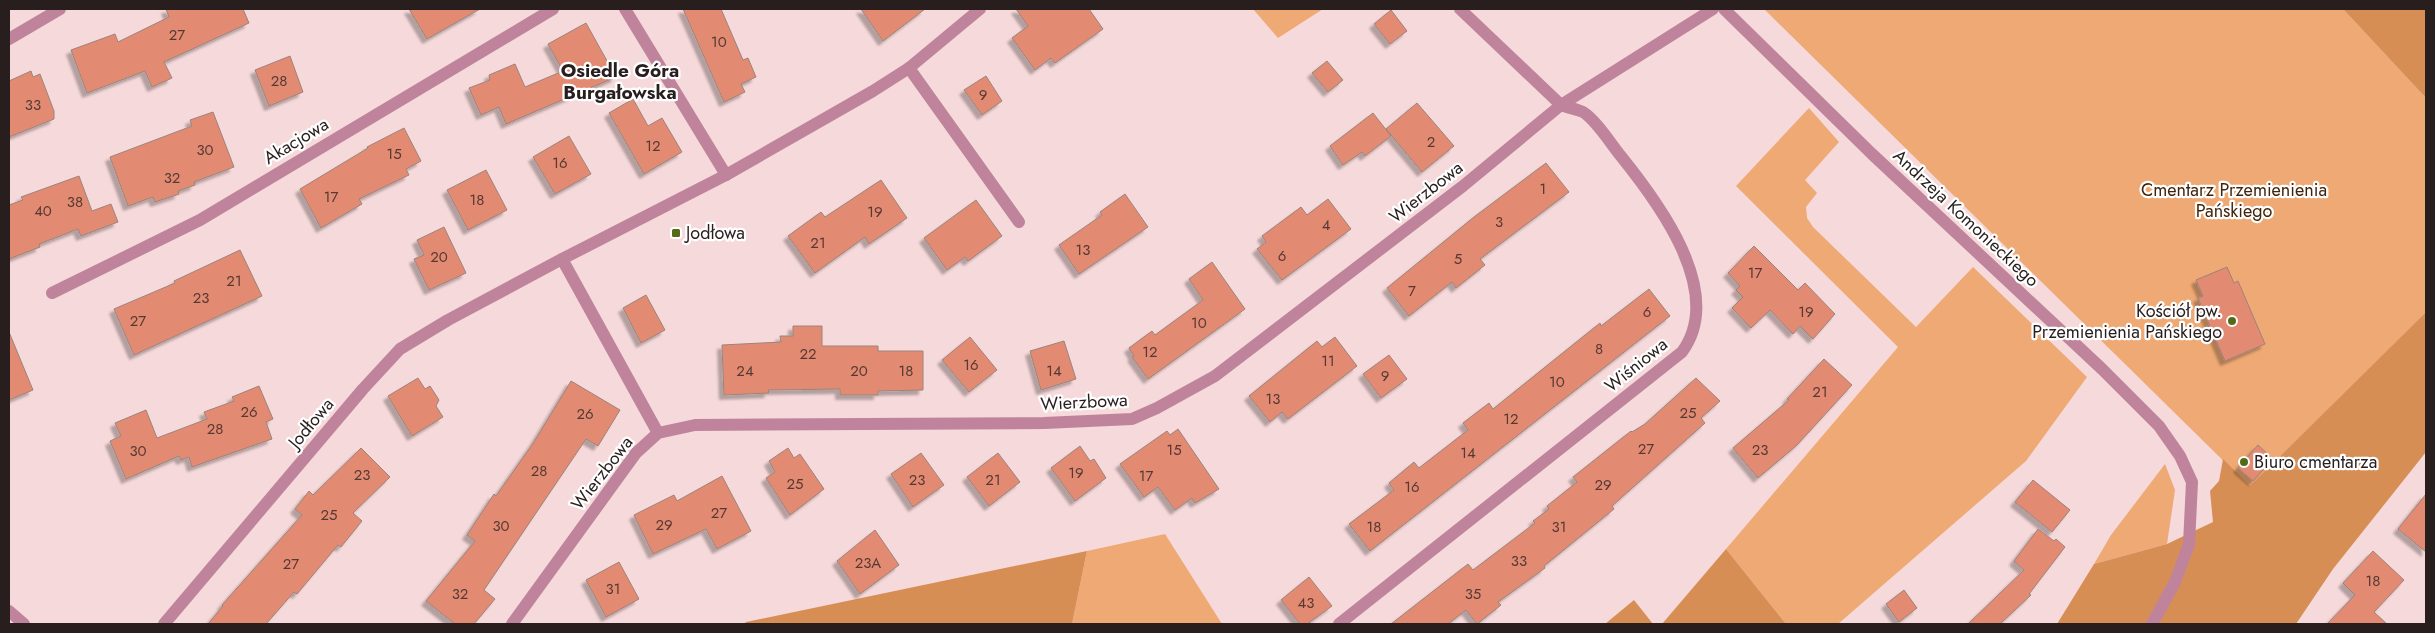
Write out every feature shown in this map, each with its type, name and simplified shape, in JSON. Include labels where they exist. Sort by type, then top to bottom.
[{"type":"street","points":[[9,39],[60,9]]},
{"type":"street","name":"Akacjowa","points":[[52,293],[200,220],[553,9]]},
{"type":"street","points":[[625,9],[726,175]]},
{"type":"street","name":"Jodłowa","points":[[164,624],[363,389],[400,349],[448,320],[562,259],[726,175],[909,68],[980,9]]},
{"type":"street","name":"Wiśniowa","points":[[1339,624],[1682,352],[1689,342],[1695,327],[1696,311],[1684,249],[1651,194],[1608,140],[1583,113],[1561,105],[1460,9]]},
{"type":"street","name":"Wierzbowa","points":[[512,624],[633,457],[658,433],[695,425],[1044,423],[1132,419],[1157,408],[1215,376],[1463,186],[1561,105],[1712,9]]},
{"type":"street","name":"Andrzeja Komonieckiego","points":[[1724,9],[1872,154],[2102,369],[2159,426],[2180,456],[2192,482],[2189,544],[2175,582],[2152,624]]},
{"type":"street","points":[[909,68],[1019,222]]},
{"type":"street","points":[[562,259],[658,433]]},
{"type":"street","points":[[9,612],[24,624]]},
{"type":"green space","points":[[1253,9],[1323,9],[1278,38]]},
{"type":"green space","name":"Cmentarz Przemienienia Pańskiego","points":[[1764,9],[2343,9],[2426,98],[2426,312],[2250,487]]},
{"type":"green space","points":[[1809,108],[1839,142],[1805,180],[1817,193],[1806,207],[1807,218],[1813,227],[1916,327],[1973,267],[2087,377],[2026,461],[1838,624],[1786,624],[1726,549],[1898,347],[1736,186]]},
{"type":"green space","points":[[2165,464],[2175,490],[2167,544],[2094,564],[2111,535]]},
{"type":"green space","points":[[1165,534],[1222,624],[1072,624],[1087,551]]},
{"type":"shaded area","points":[[2343,9],[2426,9],[2426,98]]},
{"type":"shaded area","points":[[2426,312],[2426,452],[2333,569],[2296,624],[2057,624],[2094,564],[2167,544],[2213,522],[2210,491],[2219,481],[2223,459],[2250,486]]},
{"type":"shaded area","points":[[1726,549],[1786,624],[1662,624]]},
{"type":"shaded area","points":[[1087,551],[1072,624],[744,624],[746,622]]},
{"type":"shaded area","points":[[1634,600],[1653,624],[1605,624]]},
{"type":"building","points":[[166,9],[243,9],[249,23],[164,62],[172,78],[152,87],[145,71],[87,93],[71,50],[115,34],[118,42],[169,17]]},
{"type":"building","points":[[409,9],[480,9],[427,39]]},
{"type":"building","points":[[683,9],[721,9],[743,60],[748,58],[756,77],[741,84],[745,92],[724,102]]},
{"type":"building","points":[[861,9],[925,9],[883,41]]},
{"type":"building","points":[[1016,9],[1089,9],[1103,29],[1055,63],[1051,58],[1035,70],[1012,38],[1028,26]]},
{"type":"building","points":[[1391,10],[1407,31],[1390,44],[1374,24]]},
{"type":"building","points":[[586,23],[616,77],[506,124],[499,107],[481,115],[469,88],[490,80],[489,75],[515,64],[525,87],[563,71],[548,44]]},
{"type":"building","points":[[290,56],[303,92],[269,106],[255,70]]},
{"type":"building","points":[[1327,61],[1343,80],[1328,92],[1312,73]]},
{"type":"building","points":[[31,71],[33,77],[40,74],[54,111],[54,119],[9,137],[9,81]]},
{"type":"building","points":[[986,76],[1002,101],[982,115],[964,90]]},
{"type":"building","points":[[633,99],[648,126],[662,118],[682,152],[644,174],[609,113]]},
{"type":"building","points":[[1417,103],[1454,146],[1422,172],[1386,129]]},
{"type":"building","points":[[213,112],[234,167],[194,182],[195,185],[178,191],[179,194],[155,202],[153,197],[128,206],[110,157],[192,126],[190,120]]},
{"type":"building","points":[[1373,113],[1391,136],[1365,156],[1362,152],[1343,165],[1330,146]]},
{"type":"building","points":[[404,128],[421,161],[406,169],[409,175],[359,199],[362,204],[321,228],[300,189],[367,147]]},
{"type":"building","points":[[569,136],[591,174],[555,194],[533,157]]},
{"type":"building","points":[[1546,163],[1569,192],[1480,259],[1485,265],[1456,288],[1452,282],[1409,316],[1387,288],[1474,217]]},
{"type":"building","points":[[486,170],[507,210],[468,230],[447,190]]},
{"type":"building","points":[[79,176],[92,211],[111,204],[118,222],[81,236],[78,229],[39,244],[40,247],[9,259],[9,205],[23,200],[21,197]]},
{"type":"building","points":[[881,180],[907,218],[869,244],[865,237],[815,273],[788,236],[821,212],[825,217]]},
{"type":"building","points":[[1125,194],[1148,227],[1079,274],[1059,245],[1102,215],[1100,212]]},
{"type":"building","points":[[1328,199],[1351,229],[1282,280],[1257,249],[1266,242],[1262,236],[1301,207],[1307,215]]},
{"type":"building","points":[[976,200],[1002,236],[968,261],[965,257],[947,270],[924,238]]},
{"type":"building","points":[[444,227],[466,273],[429,290],[414,259],[424,255],[417,240]]},
{"type":"building","points":[[1754,246],[1798,290],[1805,283],[1835,314],[1813,339],[1800,326],[1793,334],[1770,310],[1751,328],[1732,308],[1743,297],[1736,290],[1740,286],[1728,273]]},
{"type":"building","points":[[240,250],[262,296],[134,355],[114,309],[175,283],[174,281]]},
{"type":"building","points":[[1212,262],[1245,309],[1148,379],[1132,357],[1134,356],[1129,348],[1152,331],[1155,335],[1203,300],[1189,279]]},
{"type":"building","name":"Kościół pw. Przemienienia Pańskiego","points":[[2227,267],[2234,283],[2238,281],[2265,344],[2225,361],[2198,298],[2203,296],[2196,280]]},
{"type":"building","points":[[1649,289],[1670,316],[1370,551],[1349,524],[1394,490],[1389,483],[1414,462],[1419,468],[1468,430],[1463,423],[1489,403],[1493,409],[1600,323],[1601,326]]},
{"type":"building","points":[[646,295],[665,330],[641,343],[623,308]]},
{"type":"building","points":[[793,326],[822,326],[822,346],[878,346],[878,351],[923,351],[923,390],[878,391],[878,395],[840,395],[840,389],[768,390],[769,393],[724,395],[722,345],[781,342],[780,336],[793,336]]},
{"type":"building","points":[[9,332],[33,390],[9,400]]},
{"type":"building","points":[[970,337],[997,370],[969,392],[942,360]]},
{"type":"building","points":[[1335,337],[1357,366],[1288,419],[1282,412],[1270,422],[1249,396],[1317,341],[1322,347]]},
{"type":"building","points":[[1064,341],[1076,379],[1041,390],[1030,351]]},
{"type":"building","points":[[1389,355],[1407,379],[1381,398],[1363,374]]},
{"type":"building","points":[[1824,359],[1852,385],[1797,445],[1758,478],[1733,448],[1789,400],[1787,399]]},
{"type":"building","points":[[418,378],[425,389],[430,386],[439,400],[436,406],[443,417],[412,436],[388,396]]},
{"type":"building","points":[[1696,378],[1720,401],[1701,418],[1705,423],[1612,506],[1614,509],[1544,566],[1545,568],[1498,602],[1501,605],[1477,624],[1466,610],[1448,624],[1391,624],[1468,564],[1473,570],[1535,523],[1533,521],[1549,509],[1547,506],[1577,482],[1573,477],[1631,431],[1645,424]]},
{"type":"building","points":[[571,381],[620,410],[598,446],[586,439],[484,590],[495,599],[474,624],[455,624],[426,601],[475,541],[467,535],[494,494],[496,496],[534,442]]},
{"type":"building","points":[[259,386],[273,419],[266,422],[272,439],[192,467],[189,457],[181,460],[179,456],[126,479],[110,441],[121,436],[115,423],[146,410],[157,438],[207,419],[204,412],[234,401],[232,397]]},
{"type":"building","points":[[1178,429],[1219,489],[1195,503],[1192,498],[1175,510],[1158,487],[1144,497],[1120,464],[1167,431],[1170,435]]},
{"type":"building","points":[[2258,445],[2273,459],[2253,481],[2238,468]]},
{"type":"building","points":[[1080,446],[1090,461],[1094,459],[1106,478],[1075,501],[1051,468]]},
{"type":"building","points":[[361,448],[390,477],[353,513],[362,521],[341,547],[338,545],[297,594],[294,592],[266,624],[208,624],[222,605],[302,515],[295,509],[309,491],[313,495]]},
{"type":"building","points":[[788,448],[794,458],[800,454],[824,489],[790,515],[766,478],[775,472],[769,461]]},
{"type":"building","points":[[921,453],[944,485],[913,507],[891,474]]},
{"type":"building","points":[[998,453],[1020,482],[989,506],[967,477]]},
{"type":"building","points":[[722,476],[751,531],[717,549],[706,529],[653,554],[634,515],[674,495],[677,501]]},
{"type":"building","points":[[2033,480],[2070,510],[2052,532],[2015,502]]},
{"type":"building","points":[[2426,494],[2426,552],[2398,529]]},
{"type":"building","points":[[2038,529],[2054,541],[2056,539],[2065,547],[2029,594],[2031,595],[2000,624],[1968,624],[2024,570],[2014,561]]},
{"type":"building","points":[[875,530],[899,565],[860,594],[837,561]]},
{"type":"building","points":[[2373,551],[2404,580],[2374,612],[2387,624],[2327,624],[2355,595],[2343,583]]},
{"type":"building","points":[[619,562],[639,599],[606,617],[586,580]]},
{"type":"building","points":[[1309,577],[1332,606],[1307,624],[1300,624],[1281,600]]},
{"type":"building","points":[[1904,590],[1917,608],[1899,622],[1886,604]]},
{"type":"place","name":"Jodłowa","points":[[676,233]]},
{"type":"place","name":"Kościół pw. Przemienienia Pańskiego","points":[[2232,321]]},
{"type":"place","name":"Biuro cmentarza","points":[[2244,462]]},
{"type":"district","name":"Osiedle Góra Burgałowska","points":[[620,81]]}]
